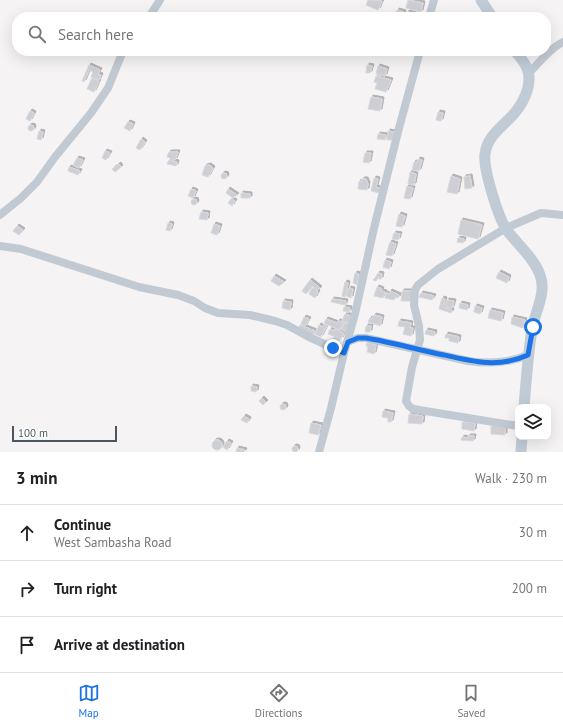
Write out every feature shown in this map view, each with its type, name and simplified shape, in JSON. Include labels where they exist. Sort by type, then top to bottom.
[{"type":"street","points":[[152,12],[160,0]]},
{"type":"street","points":[[430,12],[434,0]]},
{"type":"street","points":[[481,0],[489,12]]},
{"type":"street","points":[[551,49],[563,42]]},
{"type":"street","points":[[0,215],[21,198],[37,182],[91,113],[108,88],[121,56]]},
{"type":"street","points":[[319,452],[355,314],[374,228],[399,128],[419,56]]},
{"type":"street","points":[[519,56],[526,65],[529,73],[527,91],[522,102],[509,119],[498,128],[489,139],[485,153],[485,163],[490,183],[506,228],[541,276],[542,292],[535,317],[528,355],[524,404]]},
{"type":"street","points":[[529,73],[545,56]]},
{"type":"street","points":[[515,426],[432,413],[413,409],[409,406],[406,401],[412,367],[418,350],[420,334],[414,304],[415,290],[418,285],[438,269],[506,228],[541,213],[563,215]]},
{"type":"street","points":[[0,246],[22,249],[139,287],[178,295],[218,313],[250,315],[275,320],[344,353]]},
{"type":"street","points":[[348,342],[358,338],[366,338],[480,363],[504,361],[521,358],[528,355]]},
{"type":"street","points":[[521,452],[522,440]]},
{"type":"building","points":[[368,0],[382,1],[378,10],[366,5]]},
{"type":"building","points":[[408,0],[423,3],[421,12],[406,8]]},
{"type":"building","points":[[89,65],[100,70],[98,74],[101,75],[99,80],[91,77],[93,72],[89,70],[84,82],[82,81]]},
{"type":"building","points":[[367,65],[372,66],[370,73],[366,73]]},
{"type":"building","points":[[378,66],[387,69],[385,76],[376,74]]},
{"type":"building","points":[[376,76],[391,80],[386,92],[375,89],[377,83],[374,82]]},
{"type":"building","points":[[92,78],[99,81],[94,92],[87,89]]},
{"type":"building","points":[[371,97],[382,99],[380,111],[368,109]]},
{"type":"building","points":[[30,111],[34,113],[30,121],[26,119]]},
{"type":"building","points":[[438,112],[443,113],[441,121],[436,120]]},
{"type":"building","points":[[128,122],[133,124],[130,131],[124,128]]},
{"type":"building","points":[[31,125],[34,128],[31,131],[28,128]]},
{"type":"building","points":[[39,131],[43,132],[41,140],[37,139]]},
{"type":"building","points":[[388,131],[394,132],[393,140],[387,140]]},
{"type":"building","points":[[378,134],[386,135],[385,140],[377,139]]},
{"type":"building","points":[[141,139],[145,142],[140,150],[136,148]]},
{"type":"building","points":[[105,151],[110,153],[106,160],[102,158]]},
{"type":"building","points":[[169,152],[178,152],[175,160],[167,157]]},
{"type":"building","points":[[365,153],[371,153],[369,163],[363,162]]},
{"type":"building","points":[[77,158],[83,160],[79,168],[73,165]]},
{"type":"building","points":[[418,159],[422,160],[419,171],[412,170],[414,162],[417,163]]},
{"type":"building","points":[[169,160],[177,162],[176,166],[167,164]]},
{"type":"building","points":[[119,164],[121,167],[115,172],[112,169]]},
{"type":"building","points":[[209,165],[213,168],[208,177],[202,175],[205,166]]},
{"type":"building","points":[[69,167],[80,171],[78,175],[68,171]]},
{"type":"building","points":[[410,172],[416,174],[414,185],[408,184]]},
{"type":"building","points":[[224,173],[227,176],[224,179],[221,176]]},
{"type":"building","points":[[451,176],[460,179],[457,194],[447,192]]},
{"type":"building","points":[[470,176],[472,188],[465,189],[464,177]]},
{"type":"building","points":[[374,178],[378,179],[376,187],[381,189],[380,193],[371,191]]},
{"type":"building","points":[[362,179],[366,179],[368,184],[367,190],[358,189],[359,181],[362,182]]},
{"type":"building","points":[[407,186],[413,188],[410,199],[404,198]]},
{"type":"building","points":[[191,189],[196,191],[193,198],[188,196]]},
{"type":"building","points":[[228,189],[237,195],[233,198],[226,193]]},
{"type":"building","points":[[241,193],[250,194],[250,198],[241,198]]},
{"type":"building","points":[[194,199],[197,202],[194,205],[191,202]]},
{"type":"building","points":[[231,199],[235,201],[232,206],[228,203]]},
{"type":"building","points":[[201,212],[208,213],[207,220],[199,219]]},
{"type":"building","points":[[399,214],[405,216],[402,227],[396,226]]},
{"type":"building","points":[[461,220],[482,225],[478,239],[458,234]]},
{"type":"building","points":[[168,223],[172,224],[170,231],[166,230]]},
{"type":"building","points":[[214,224],[220,226],[217,235],[211,233]]},
{"type":"building","points":[[17,226],[23,230],[19,235],[13,231]]},
{"type":"building","points":[[394,233],[400,234],[398,240],[392,239]]},
{"type":"building","points":[[458,238],[464,239],[463,243],[457,242]]},
{"type":"building","points":[[390,242],[396,244],[392,256],[386,255]]},
{"type":"building","points":[[385,260],[391,262],[389,269],[383,267]]},
{"type":"building","points":[[499,272],[509,277],[507,283],[496,278]]},
{"type":"building","points":[[355,273],[359,274],[357,285],[353,283]]},
{"type":"building","points":[[378,273],[382,274],[381,279],[378,277],[376,281],[373,280],[375,278]]},
{"type":"building","points":[[274,276],[284,282],[279,286],[271,281]]},
{"type":"building","points":[[310,280],[320,288],[318,290],[312,286],[306,294],[302,291]]},
{"type":"building","points":[[345,282],[348,283],[345,297],[342,296]]},
{"type":"building","points":[[377,287],[382,289],[381,291],[385,292],[383,298],[374,296]]},
{"type":"building","points":[[312,288],[318,292],[315,298],[309,294]]},
{"type":"building","points":[[349,288],[353,289],[351,298],[346,296]]},
{"type":"building","points":[[390,291],[399,295],[398,298],[395,297],[394,300],[385,298],[386,293],[389,294]]},
{"type":"building","points":[[402,291],[412,291],[412,301],[401,301]]},
{"type":"building","points":[[421,293],[434,296],[432,300],[419,297]]},
{"type":"building","points":[[442,298],[445,299],[443,307],[452,310],[451,313],[439,309]]},
{"type":"building","points":[[332,299],[346,301],[345,305],[331,302]]},
{"type":"building","points":[[447,300],[454,301],[452,308],[445,306]]},
{"type":"building","points":[[283,301],[291,302],[290,310],[282,308]]},
{"type":"building","points":[[460,303],[468,305],[467,310],[459,308]]},
{"type":"building","points":[[475,306],[482,308],[480,314],[474,312]]},
{"type":"building","points":[[344,307],[350,308],[349,312],[343,311]]},
{"type":"building","points":[[490,310],[503,313],[501,321],[488,318]]},
{"type":"building","points":[[345,314],[351,316],[349,323],[342,321]]},
{"type":"building","points":[[374,315],[382,317],[380,326],[368,322]]},
{"type":"building","points":[[304,317],[309,319],[305,326],[301,324]]},
{"type":"building","points":[[512,317],[525,320],[523,328],[511,324]]},
{"type":"building","points":[[326,319],[337,323],[338,321],[343,322],[340,330],[324,323]]},
{"type":"building","points":[[399,321],[411,323],[410,328],[413,328],[411,336],[403,334],[405,327],[398,326]]},
{"type":"building","points":[[344,323],[350,325],[348,332],[342,330]]},
{"type":"building","points":[[324,324],[327,325],[321,337],[315,334],[319,325],[323,327]]},
{"type":"building","points":[[300,325],[315,331],[313,336],[297,330]]},
{"type":"building","points":[[366,326],[371,326],[370,332],[365,332]]},
{"type":"building","points":[[330,329],[335,331],[335,329],[344,333],[341,339],[328,334]]},
{"type":"building","points":[[426,330],[435,332],[434,336],[425,334]]},
{"type":"building","points":[[446,334],[459,337],[458,343],[449,341],[449,338],[445,338]]},
{"type":"building","points":[[334,337],[339,339],[335,346],[330,343]]},
{"type":"building","points":[[367,343],[376,345],[374,354],[367,352]]},
{"type":"building","points":[[251,386],[257,387],[256,392],[251,391]]},
{"type":"building","points":[[262,398],[266,402],[263,405],[259,401]]},
{"type":"building","points":[[283,404],[286,407],[283,410],[280,407]]},
{"type":"building","points":[[383,411],[393,413],[391,422],[388,422],[388,418],[382,417]]},
{"type":"building","points":[[409,414],[423,416],[422,424],[408,423]]},
{"type":"building","points":[[244,416],[249,419],[247,423],[241,420]]},
{"type":"building","points":[[462,422],[475,423],[474,431],[462,429]]},
{"type":"building","points":[[311,423],[321,425],[318,435],[309,433]]},
{"type":"building","points":[[491,426],[505,427],[505,435],[491,434]]},
{"type":"building","points":[[468,436],[474,436],[473,441],[461,440],[462,437],[468,438]]},
{"type":"building","points":[[217,440],[222,445],[217,450],[212,445]]},
{"type":"building","points":[[227,441],[231,443],[227,450],[223,447]]},
{"type":"building","points":[[295,446],[298,449],[295,452],[292,449]]},
{"type":"building","points":[[237,448],[245,450],[244,452],[236,452]]},
{"type":"route","points":[[333,348],[344,353],[348,342],[358,338],[366,338],[468,361],[490,363],[521,358],[528,355],[533,327]]}]
